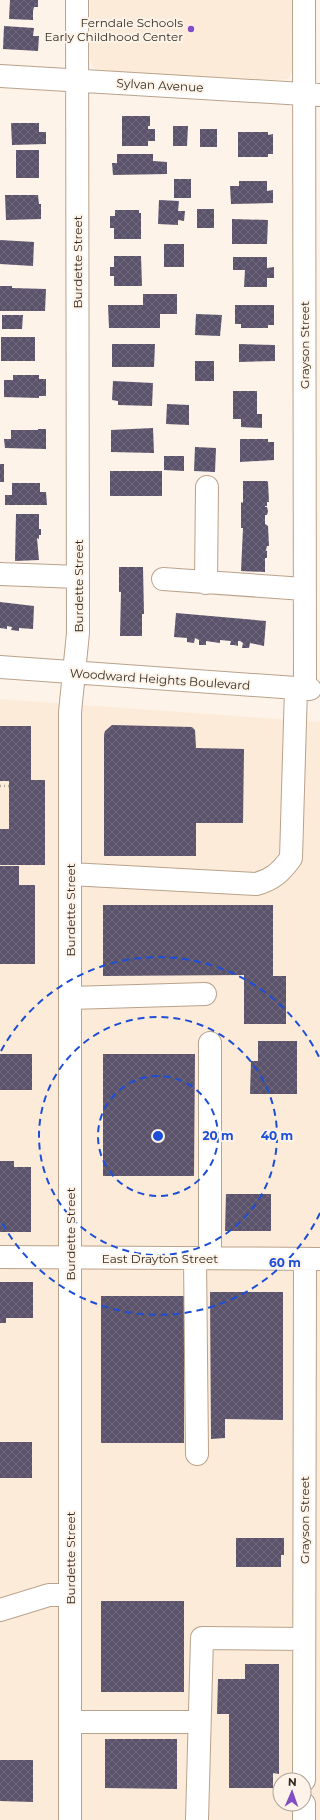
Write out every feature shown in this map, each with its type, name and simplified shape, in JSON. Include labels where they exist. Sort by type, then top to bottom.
[{"type":"street","name":"Burdette Street","points":[[70,1820],[70,702],[78,645],[77,0]]},
{"type":"street","name":"Grayson Street","points":[[70,874],[256,884],[267,881],[280,872],[290,858],[307,689],[304,589],[312,556],[312,95],[304,0]]},
{"type":"street","name":"Sylvan Avenue","points":[[0,76],[312,95]]},
{"type":"street","points":[[206,487],[206,583]]},
{"type":"street","points":[[0,574],[78,577]]},
{"type":"street","points":[[163,579],[304,589]]},
{"type":"street","name":"Woodward Heights Boulevard","points":[[0,667],[307,689]]},
{"type":"street","points":[[70,998],[205,994]]},
{"type":"street","points":[[197,1454],[210,1043]]},
{"type":"street","name":"East Drayton Street","points":[[0,1257],[312,1259]]},
{"type":"street","name":"Grayson Street","points":[[304,1772],[304,1639],[312,1259]]},
{"type":"street","points":[[0,1610],[49,1594],[70,1595]]},
{"type":"street","points":[[197,1820],[202,1638],[304,1639]]},
{"type":"street","points":[[70,1722],[199,1722]]},
{"type":"path","points":[[0,786],[9,786]]},
{"type":"shaded area","name":"Ferndale Schools Early Childhood Center","points":[[90,0],[293,0],[292,72],[288,79],[277,80],[100,71],[93,67],[90,59]]},
{"type":"shaded area","points":[[0,699],[320,722],[320,1820],[0,1820]]},
{"type":"building","points":[[10,0],[38,0],[38,7],[34,7],[33,11],[33,20],[9,19]]},
{"type":"building","points":[[4,26],[34,28],[33,36],[39,36],[38,51],[3,49]]},
{"type":"building","points":[[122,116],[150,116],[150,126],[148,126],[148,129],[155,129],[155,141],[148,141],[148,146],[122,146]]},
{"type":"building","points":[[11,123],[39,123],[39,132],[46,132],[46,144],[12,145]]},
{"type":"building","points":[[173,126],[188,126],[187,146],[173,146]]},
{"type":"building","points":[[200,129],[217,129],[217,147],[200,147]]},
{"type":"building","points":[[238,132],[268,132],[268,135],[273,134],[273,154],[268,154],[268,157],[238,157]]},
{"type":"building","points":[[16,150],[39,150],[39,178],[16,178]]},
{"type":"building","points":[[117,154],[153,154],[153,161],[167,162],[167,174],[113,175],[112,163],[117,163]]},
{"type":"building","points":[[174,179],[191,179],[191,198],[174,198]]},
{"type":"building","points":[[239,181],[267,181],[267,191],[273,190],[273,203],[231,204],[230,186],[239,186]]},
{"type":"building","points":[[5,195],[38,195],[39,204],[41,204],[41,219],[6,220]]},
{"type":"building","points":[[159,200],[179,201],[178,211],[185,211],[184,221],[178,220],[178,225],[158,224]]},
{"type":"building","points":[[197,209],[214,209],[214,228],[197,228]]},
{"type":"building","points":[[115,210],[139,210],[139,213],[141,213],[141,239],[114,239],[114,228],[110,228],[110,216],[115,216]]},
{"type":"building","points":[[232,219],[268,220],[267,244],[232,244]]},
{"type":"building","points":[[0,240],[34,242],[33,266],[0,264]]},
{"type":"building","points":[[164,244],[184,244],[184,267],[164,267]]},
{"type":"building","points":[[114,256],[141,256],[142,286],[114,286],[114,276],[110,276],[110,267],[114,267]]},
{"type":"building","points":[[233,257],[267,257],[267,268],[274,267],[274,278],[267,278],[267,287],[244,287],[245,270],[233,270]]},
{"type":"building","points":[[0,286],[12,286],[12,288],[46,289],[45,311],[0,311]]},
{"type":"building","points":[[143,294],[177,294],[177,314],[160,314],[160,328],[109,328],[108,305],[143,305]]},
{"type":"building","points":[[235,305],[274,305],[274,325],[268,325],[268,328],[241,328],[241,324],[235,324]]},
{"type":"building","points":[[196,314],[222,315],[220,336],[195,335]]},
{"type":"building","points":[[2,315],[23,315],[22,329],[2,329]]},
{"type":"building","points":[[1,337],[35,337],[35,361],[1,361]]},
{"type":"building","points":[[112,344],[155,344],[154,367],[112,367]]},
{"type":"building","points":[[239,344],[275,345],[275,361],[239,362]]},
{"type":"building","points":[[195,361],[214,361],[214,381],[195,381]]},
{"type":"building","points":[[13,375],[39,375],[39,379],[46,379],[46,396],[39,396],[39,398],[4,397],[4,380],[13,380]]},
{"type":"building","points":[[113,381],[153,383],[152,406],[118,405],[118,401],[112,400]]},
{"type":"building","points":[[233,391],[257,391],[257,414],[262,414],[262,428],[241,427],[241,419],[233,419]]},
{"type":"building","points":[[167,404],[189,405],[189,425],[166,424]]},
{"type":"building","points":[[153,428],[154,453],[111,452],[111,430]]},
{"type":"building","points":[[46,429],[46,449],[5,448],[4,439],[11,439],[11,430]]},
{"type":"building","points":[[240,439],[268,439],[268,442],[274,442],[274,460],[240,462]]},
{"type":"building","points":[[195,447],[216,448],[215,472],[194,471]]},
{"type":"building","points":[[164,456],[184,456],[184,471],[164,470]]},
{"type":"building","points":[[0,464],[4,464],[4,482],[0,482]]},
{"type":"building","points":[[110,471],[162,471],[162,496],[110,496]]},
{"type":"building","points":[[243,481],[268,482],[269,502],[267,502],[267,506],[265,506],[267,507],[268,511],[267,515],[265,515],[265,524],[268,526],[269,546],[267,546],[265,550],[267,551],[267,558],[265,558],[265,572],[241,571],[243,528],[241,528],[241,502],[243,503]]},
{"type":"building","points":[[12,483],[40,483],[40,492],[46,492],[47,505],[5,505],[5,495],[12,495]]},
{"type":"building","points":[[16,514],[39,514],[39,529],[41,529],[41,535],[39,535],[39,539],[37,538],[39,560],[15,561]]},
{"type":"building","points":[[119,567],[143,567],[144,614],[142,614],[142,636],[120,636],[121,592],[119,592]]},
{"type":"building","points":[[0,602],[34,606],[33,629],[19,628],[19,631],[11,630],[12,627],[7,626],[7,629],[0,628]]},
{"type":"building","points":[[176,613],[266,621],[264,646],[250,643],[249,648],[242,648],[243,643],[240,641],[238,641],[238,646],[230,645],[231,641],[220,640],[220,643],[206,641],[206,645],[199,645],[199,640],[195,638],[194,643],[187,642],[187,638],[174,637]]},
{"type":"building","points":[[112,725],[192,727],[195,730],[196,748],[244,749],[243,823],[196,823],[196,856],[104,856],[104,735],[105,731]]},
{"type":"building","points":[[0,726],[31,726],[31,780],[45,780],[45,865],[0,865],[0,829],[9,829],[9,781],[0,781]]},
{"type":"building","points":[[0,866],[19,866],[19,885],[35,885],[35,964],[0,964]]},
{"type":"building","points":[[103,905],[273,905],[273,976],[286,976],[286,1024],[244,1024],[244,975],[103,976]]},
{"type":"building","points":[[258,1041],[297,1041],[297,1094],[250,1094],[251,1061],[258,1061]]},
{"type":"building","points":[[0,1054],[32,1054],[32,1090],[0,1090]]},
{"type":"building","points":[[103,1054],[195,1054],[194,1176],[103,1176]]},
{"type":"building","points":[[0,1161],[14,1161],[14,1167],[31,1167],[31,1232],[0,1232]]},
{"type":"building","points":[[226,1194],[271,1194],[271,1231],[225,1231]]},
{"type":"building","points":[[0,1282],[33,1282],[33,1318],[6,1318],[6,1323],[0,1323]]},
{"type":"building","points":[[210,1292],[283,1292],[283,1420],[225,1419],[225,1438],[211,1439]]},
{"type":"building","points":[[101,1296],[184,1296],[184,1443],[101,1443]]},
{"type":"building","points":[[0,1442],[32,1442],[32,1478],[0,1478]]},
{"type":"building","points":[[236,1538],[284,1538],[284,1555],[281,1555],[281,1567],[236,1567]]},
{"type":"building","points":[[101,1601],[184,1601],[184,1692],[101,1692]]},
{"type":"building","points":[[245,1664],[279,1664],[279,1772],[272,1772],[272,1788],[229,1788],[229,1714],[217,1714],[218,1679],[245,1679]]},
{"type":"building","points":[[105,1739],[177,1739],[177,1789],[105,1788]]},
{"type":"building","points":[[0,1760],[33,1760],[33,1802],[0,1801]]},
{"type":"place","name":"Ferndale Schools Early Childhood Center","points":[[191,29]]}]
